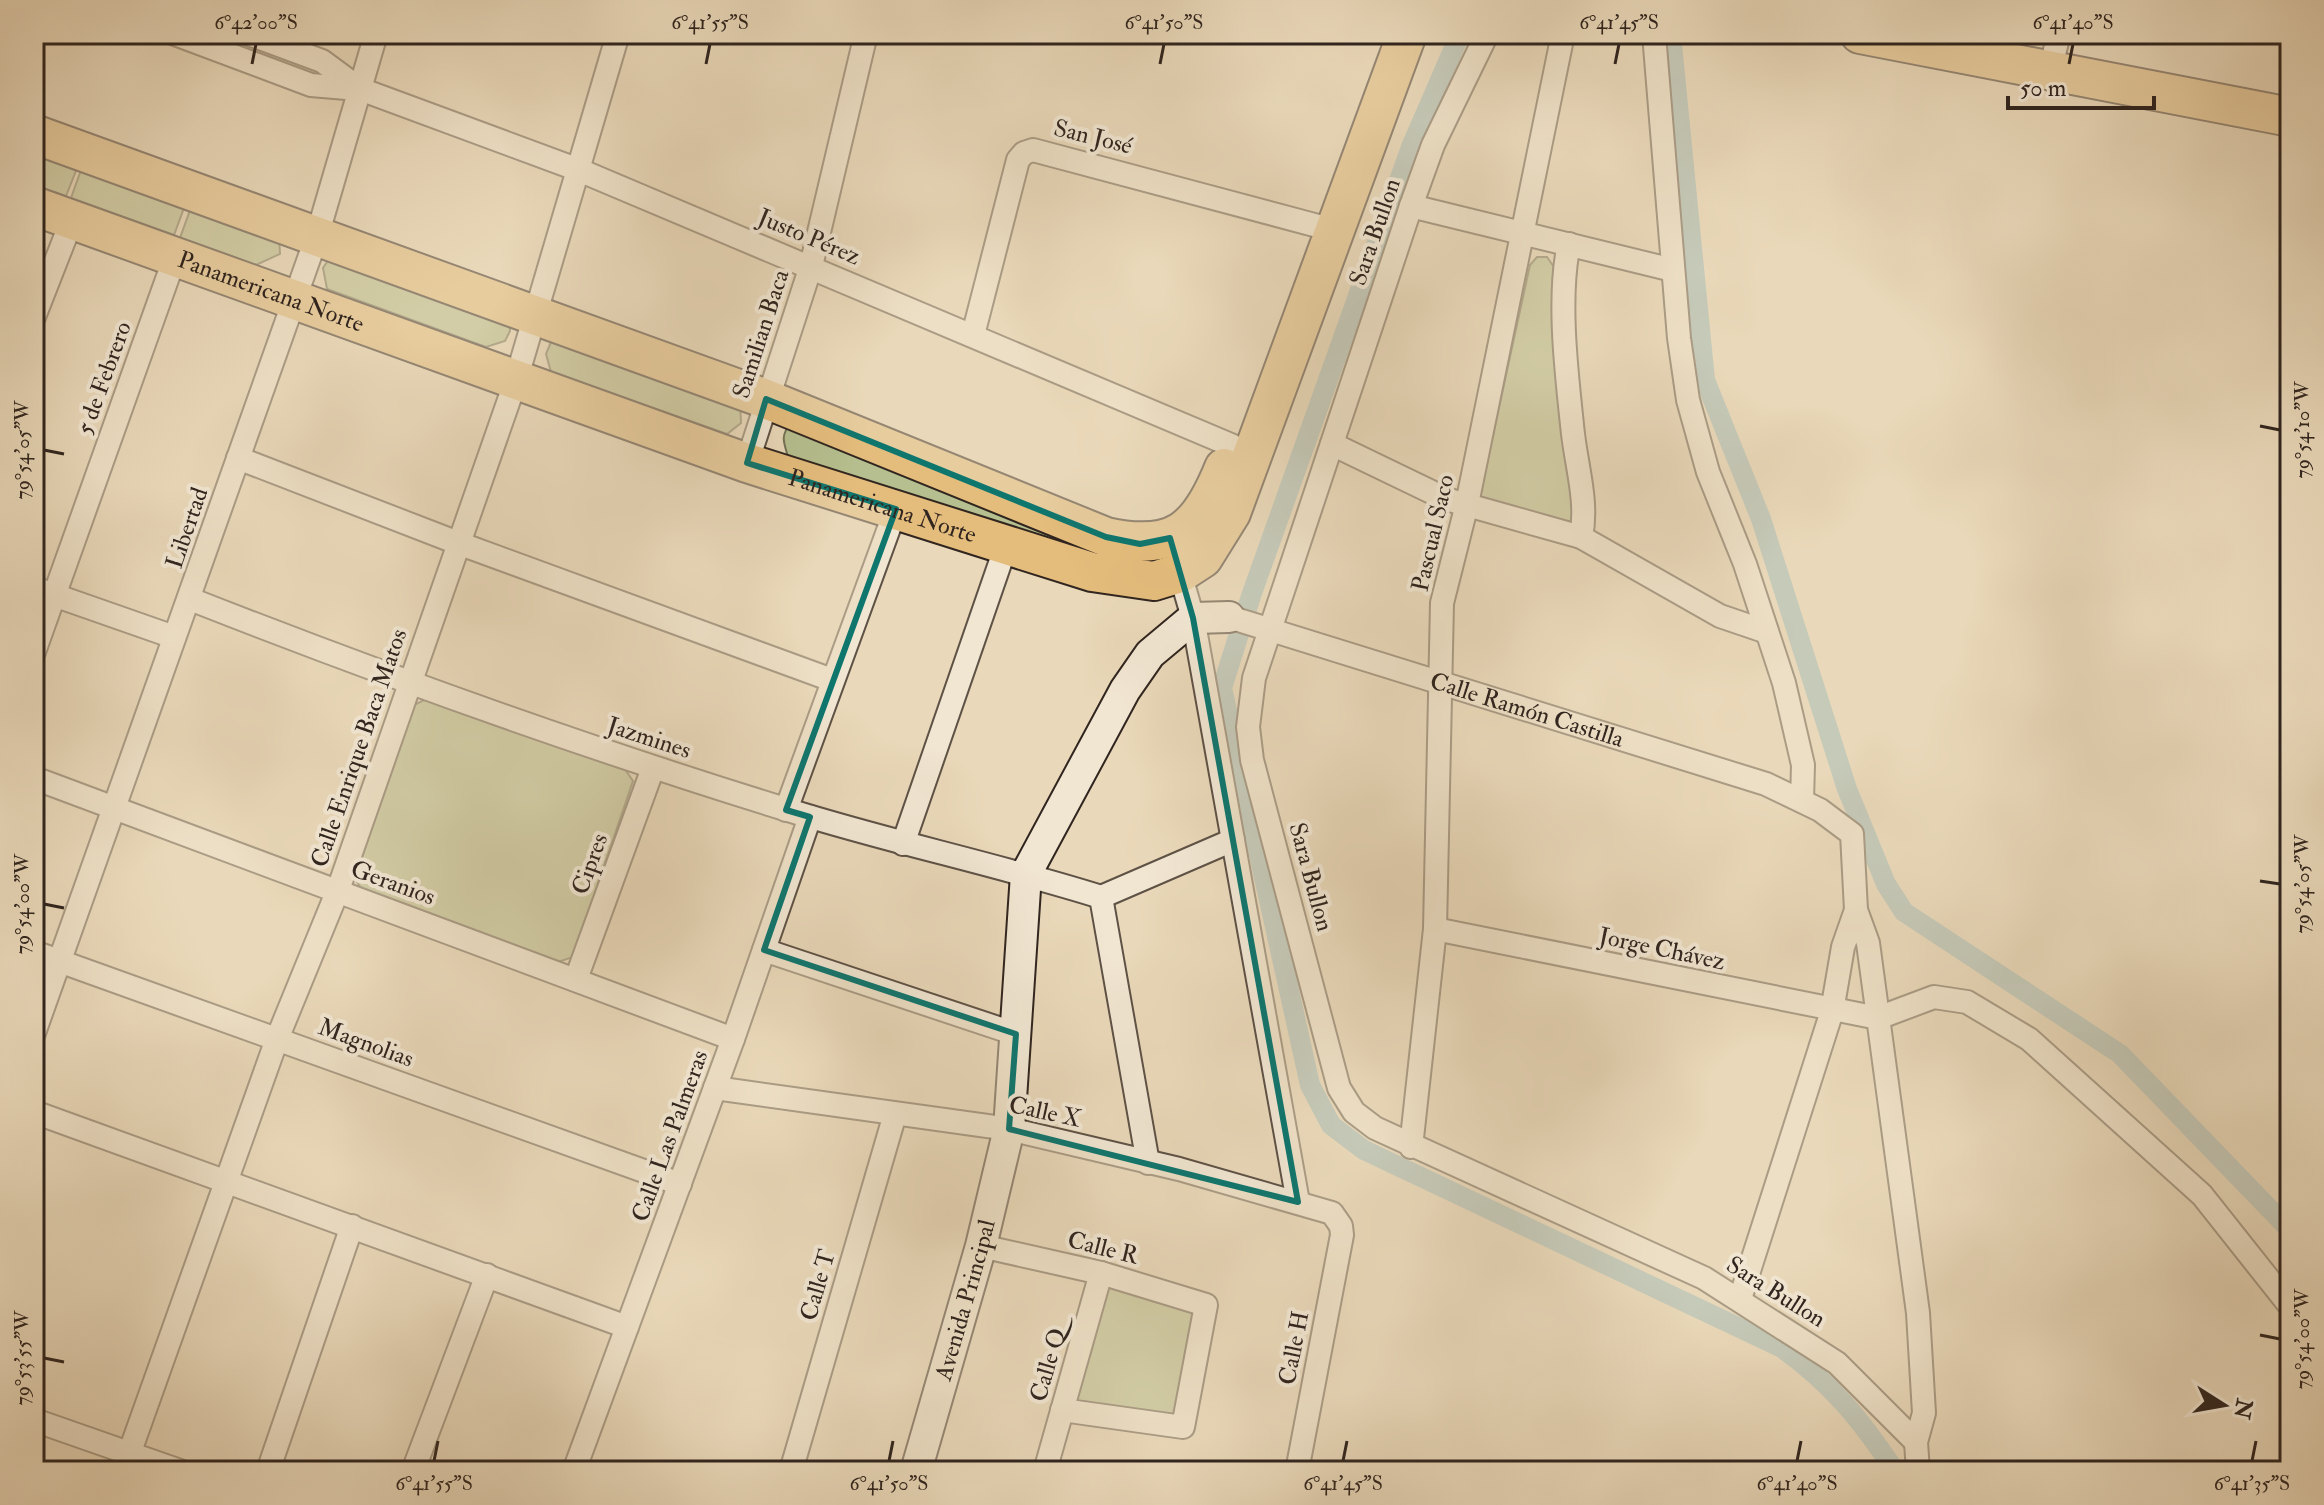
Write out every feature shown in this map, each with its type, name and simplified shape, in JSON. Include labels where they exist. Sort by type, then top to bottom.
[{"type":"highway","name":"Panamericana Norte","points":[[34,134],[766,399],[1106,537],[1175,556],[1203,558],[1231,513],[1384,34]]},
{"type":"highway","name":"Panamericana Norte","points":[[34,206],[747,463],[1092,572],[1154,581],[1175,556],[1188,527],[1210,504],[1323,226],[1407,34]]},
{"type":"highway","points":[[1860,34],[2290,117]]},
{"type":"street","name":"Justo Pérez","points":[[175,34],[311,85],[360,89],[579,170],[1233,446]]},
{"type":"street","name":"Justo Pérez","points":[[249,34],[322,61],[360,89]]},
{"type":"street","name":"Libertad","points":[[34,1033],[317,236],[376,34]]},
{"type":"street","name":"Calle Enrique Baca Matos","points":[[126,1462],[277,1039],[338,890],[516,380],[618,34]]},
{"type":"street","name":"Samilian Baca","points":[[747,463],[811,266],[866,34]]},
{"type":"street","name":"Sara Bullon","points":[[1487,34],[1433,145],[1332,444],[1265,628],[1254,678],[1248,727],[1252,760],[1339,1088],[1364,1121],[1411,1147],[1704,1278],[1740,1299],[1837,1363],[1916,1442]]},
{"type":"street","name":"Pascual Saco","points":[[1411,1147],[1435,929],[1443,682],[1442,603],[1467,504],[1563,34]]},
{"type":"street","points":[[1654,34],[1682,369],[1697,436],[1767,632],[1803,765],[1802,801]]},
{"type":"street","points":[[2050,70],[2059,34]]},
{"type":"street","name":"San José","points":[[973,335],[1018,160],[1024,153],[1044,150],[1323,226]]},
{"type":"street","points":[[1411,206],[1673,270]]},
{"type":"street","points":[[34,317],[72,220]]},
{"type":"street","points":[[1569,244],[1565,263],[1565,313],[1573,432],[1584,514],[1581,537]]},
{"type":"street","name":"5 de Febrero","points":[[34,652],[44,592],[175,257]]},
{"type":"street","points":[[1332,444],[1446,499],[1581,537],[1720,616],[1767,632]]},
{"type":"street","points":[[238,458],[458,543],[832,680]]},
{"type":"street","points":[[786,810],[896,509]]},
{"type":"street","points":[[903,844],[1007,543]]},
{"type":"street","points":[[1175,556],[1193,618],[1298,1202]]},
{"type":"street","points":[[44,592],[174,637]]},
{"type":"street","name":"Jazmines","points":[[190,599],[409,685],[653,768],[903,844],[1026,874],[1101,897]]},
{"type":"street","name":"Calle Ramón Castilla","points":[[1193,618],[1229,617],[1766,784],[1802,801],[1852,834],[1856,910]]},
{"type":"street","points":[[1026,874],[1137,671],[1163,641],[1193,618]]},
{"type":"street","name":"Cipres","points":[[576,979],[653,768]]},
{"type":"street","name":"Geranios","points":[[34,778],[733,1039]]},
{"type":"street","name":"Calle Las Palmeras","points":[[574,1471],[733,1039],[810,817]]},
{"type":"street","points":[[1148,1163],[1101,897],[1233,840]]},
{"type":"street","name":"Avenida Principal","points":[[916,1471],[981,1246],[1009,1129],[1026,874]]},
{"type":"street","points":[[1740,1299],[1832,1011],[1843,947],[1856,910]]},
{"type":"street","points":[[1856,910],[1868,943],[1918,1313],[1924,1413],[1916,1442],[1918,1471]]},
{"type":"street","name":"Jorge Chávez","points":[[1435,929],[1878,1018]]},
{"type":"street","points":[[764,950],[1016,1034]]},
{"type":"street","name":"Magnolias","points":[[34,952],[680,1184]]},
{"type":"street","points":[[1878,1018],[1934,997],[1967,1002],[2029,1039],[2202,1195],[2290,1306]]},
{"type":"street","name":"Calle X","points":[[715,1088],[1009,1129],[1298,1202],[1332,1213],[1341,1226],[1342,1235]]},
{"type":"street","points":[[34,1112],[627,1327]]},
{"type":"street","name":"Calle T","points":[[791,1471],[895,1114]]},
{"type":"street","points":[[268,1471],[352,1226]]},
{"type":"street","name":"Calle H","points":[[1297,1471],[1342,1235]]},
{"type":"street","name":"Calle R","points":[[981,1246],[1101,1273],[1203,1302],[1208,1309],[1183,1427],[1062,1410]]},
{"type":"street","name":"Calle Q","points":[[1045,1471],[1101,1273]]},
{"type":"street","points":[[413,1471],[487,1275]]},
{"type":"street","points":[[34,1420],[126,1462],[180,1471]]},
{"type":"highlighted area","points":[[766,399],[1106,537],[1140,544],[1170,538],[1193,618],[1298,1202],[1009,1129],[1016,1034],[764,950],[810,817],[786,810],[896,509],[747,463]]},
{"type":"green space","points":[[34,141],[81,158],[66,196],[34,185]]},
{"type":"green space","points":[[85,159],[188,197],[174,235],[71,198]]},
{"type":"green space","points":[[194,199],[279,237],[280,254],[256,265],[180,238]]},
{"type":"green space","points":[[1537,257],[1547,257],[1554,267],[1576,526],[1482,500],[1480,495],[1530,265]]},
{"type":"green space","points":[[329,259],[509,319],[510,331],[505,341],[486,347],[327,289],[323,268]]},
{"type":"green space","points":[[558,337],[740,401],[741,423],[727,434],[551,372],[546,354],[551,342]]},
{"type":"green space","points":[[790,424],[1101,555],[788,457],[784,436]]},
{"type":"green space","points":[[428,698],[620,762],[633,781],[573,957],[552,964],[363,891],[349,870],[408,708]]},
{"type":"green space","points":[[1104,1285],[1196,1309],[1177,1413],[1167,1417],[1078,1402],[1075,1396]]},
{"type":"waterway","points":[[1460,34],[1411,147],[1251,596],[1222,688],[1310,1085],[1331,1125],[1364,1150],[1782,1348],[1816,1375],[1844,1404],[1895,1471]]},
{"type":"waterway","points":[[1671,34],[1705,380],[1761,519],[1847,789],[1886,884],[1904,912],[2120,1054],[2290,1230]]}]
